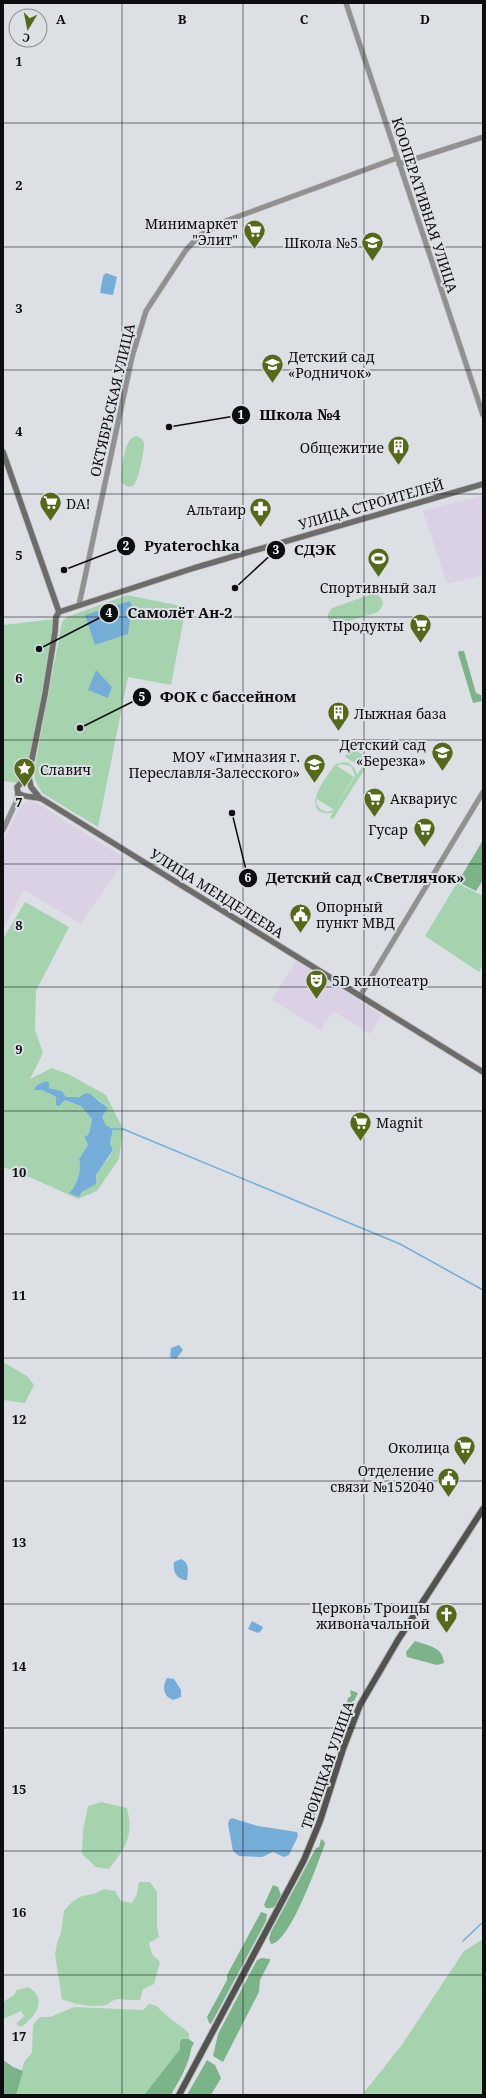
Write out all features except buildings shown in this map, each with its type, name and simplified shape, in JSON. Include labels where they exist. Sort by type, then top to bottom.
[{"type":"main road","points":[[3,452],[59,612],[55,619],[55,632],[45,694],[28,773],[17,787],[20,796],[40,798]]},
{"type":"main road","name":"УЛИЦА СТРОИТЕЛЕЙ","points":[[59,612],[194,568],[483,484]]},
{"type":"main road","points":[[26,796],[31,792],[28,773]]},
{"type":"main road","points":[[21,783],[26,782],[40,798]]},
{"type":"main road","name":"УЛИЦА МЕНДЕЛЕЕВА","points":[[40,798],[483,1072]]},
{"type":"main road","name":"ТРОИЦКАЯ УЛИЦА","points":[[179,2095],[313,1840],[345,1742],[360,1705],[398,1640],[483,1509]]},
{"type":"street","name":"КООПЕРАТИВНАЯ УЛИЦА","points":[[346,3],[483,415]]},
{"type":"street","points":[[399,164],[483,137]]},
{"type":"street","name":"ОКТЯБРЬСКАЯ УЛИЦА","points":[[79,605],[132,357],[146,311],[186,250],[199,236],[223,222],[397,158]]},
{"type":"street","points":[[3,830],[16,802],[18,792]]},
{"type":"street","points":[[360,996],[483,792]]},
{"type":"street","points":[[16,802],[26,796]]},
{"type":"shaded area","points":[[483,495],[483,575],[447,584],[423,511]]},
{"type":"shaded area","points":[[32,800],[126,859],[80,924],[24,890],[3,930],[3,841],[21,805]]},
{"type":"shaded area","points":[[296,960],[382,1015],[370,1034],[333,1011],[321,1030],[272,1000]]},
{"type":"green space","points":[[137,436],[143,440],[144,443],[142,458],[135,483],[133,486],[128,487],[122,483],[121,478],[124,453],[129,441]]},
{"type":"green space","points":[[372,594],[379,596],[382,600],[383,605],[378,612],[339,624],[334,624],[329,621],[328,614],[332,608]]},
{"type":"green space","points":[[127,595],[186,607],[171,685],[128,677],[98,827],[42,793],[35,780],[34,771],[62,622],[67,617]]},
{"type":"green space","points":[[55,619],[27,772],[19,783],[3,781],[3,625]]},
{"type":"green space","points":[[459,651],[464,651],[476,693],[481,695],[482,701],[473,703],[458,653]]},
{"type":"green space","points":[[351,747],[366,757],[360,766],[345,757]]},
{"type":"green space","points":[[370,754],[373,756],[333,819],[330,818],[333,812],[326,813],[318,810],[315,800],[317,794],[335,765],[346,762],[354,768],[357,775]],"holes":[[[341,764],[351,766],[355,775],[353,780],[334,809],[354,777],[337,766]],[[317,799],[333,809],[334,810],[327,812],[320,809],[316,803]]]},
{"type":"green space","points":[[483,840],[483,880],[476,891],[458,882]]},
{"type":"green space","points":[[457,883],[483,896],[483,965],[479,972],[425,936]]},
{"type":"green space","points":[[25,902],[69,927],[36,991],[35,1030],[43,1053],[30,1079],[52,1068],[70,1075],[106,1095],[123,1129],[119,1159],[97,1191],[78,1199],[3,1167],[3,939]],"holes":[[[46,1081],[49,1088],[62,1091],[66,1097],[98,1099],[108,1108],[102,1117],[106,1125],[113,1129],[110,1143],[113,1149],[109,1158],[99,1170],[95,1179],[95,1184],[82,1192],[80,1195],[72,1191],[76,1184],[80,1167],[79,1159],[88,1145],[86,1135],[89,1133],[92,1118],[81,1106],[49,1094],[37,1085]]]},
{"type":"green space","points":[[3,1362],[27,1376],[34,1385],[25,1403],[3,1400]]},
{"type":"green space","points":[[415,1641],[438,1650],[444,1663],[437,1665],[407,1657],[406,1652]]},
{"type":"green space","points":[[350,1690],[358,1693],[348,1713],[345,1710],[348,1698],[351,1696]]},
{"type":"green space","points":[[324,1774],[326,1778],[312,1825],[308,1821],[310,1803],[314,1790],[320,1778]]},
{"type":"green space","points":[[101,1802],[127,1808],[130,1826],[127,1841],[109,1869],[96,1867],[82,1854],[83,1831],[88,1806]]},
{"type":"green space","points":[[321,1839],[325,1844],[295,1917],[278,1940],[271,1944],[269,1939],[271,1932],[316,1848],[319,1847]]},
{"type":"green space","points":[[139,1882],[150,1882],[157,1892],[157,1926],[159,1937],[149,1943],[152,1954],[160,1962],[154,1984],[143,1989],[140,2000],[116,1999],[106,2005],[90,2006],[62,1999],[55,1954],[61,1933],[64,1911],[72,1902],[82,1896],[94,1894],[104,1889],[115,1891],[121,1901],[132,1903],[137,1894]]},
{"type":"green space","points":[[273,1885],[278,1887],[281,1895],[274,1907],[266,1908],[264,1905]]},
{"type":"green space","points":[[261,1912],[267,1914],[266,1921],[211,2024],[209,2023],[207,2017],[227,1980],[227,1975]]},
{"type":"green space","points":[[483,1939],[483,2095],[362,2095],[401,2046],[464,1951]]},
{"type":"green space","points":[[262,1958],[270,1959],[270,1961],[260,1980],[259,1992],[223,2062],[213,2056],[218,2034],[257,1960]]},
{"type":"green space","points":[[28,1987],[38,1997],[38,2008],[35,2013],[21,2027],[16,2024],[24,2016],[21,2011],[3,2019],[3,2002],[14,1995],[17,1990]]},
{"type":"green space","points":[[149,2004],[157,2006],[189,2033],[189,2039],[182,2039],[180,2049],[144,2095],[16,2095],[24,2062],[32,2053],[33,2025],[40,2017],[50,2017],[74,2007],[143,2010]]},
{"type":"green space","points":[[182,2039],[189,2039],[194,2043],[184,2070],[171,2095],[144,2095],[180,2049],[180,2042]]},
{"type":"green space","points":[[3,2060],[13,2067],[23,2071],[16,2095],[3,2095]]},
{"type":"green space","points":[[207,2060],[215,2065],[221,2078],[211,2095],[187,2095]]},
{"type":"water","points":[[106,273],[117,277],[113,295],[100,293],[103,276]]},
{"type":"water","points":[[130,601],[132,606],[128,634],[95,645],[85,615]]},
{"type":"water","points":[[96,670],[112,687],[108,698],[88,690]]},
{"type":"water","points":[[46,1081],[49,1083],[49,1088],[62,1091],[66,1097],[80,1097],[86,1093],[90,1094],[108,1108],[102,1117],[106,1125],[113,1129],[110,1143],[113,1150],[96,1175],[96,1184],[82,1192],[79,1197],[69,1193],[78,1177],[80,1168],[79,1159],[88,1145],[85,1137],[89,1133],[92,1119],[81,1106],[65,1100],[59,1106],[56,1105],[56,1097],[42,1090],[34,1090],[37,1085]]},
{"type":"water","points":[[179,1345],[183,1350],[176,1359],[170,1357],[171,1348]]},
{"type":"water","points":[[181,1559],[187,1565],[187,1580],[178,1577],[174,1571],[174,1562]]},
{"type":"water","points":[[252,1621],[263,1627],[261,1631],[258,1633],[248,1629]]},
{"type":"water","points":[[167,1678],[174,1679],[181,1690],[181,1697],[173,1700],[165,1694],[164,1685]]},
{"type":"water","points":[[232,1818],[258,1826],[297,1832],[298,1836],[289,1855],[284,1857],[273,1852],[262,1857],[239,1856],[233,1851],[228,1824],[229,1820]]},
{"type":"waterway","points":[[113,1129],[123,1129],[400,1244],[483,1290]]},
{"type":"waterway","points":[[463,1941],[483,1922]]},
{"type":"place","name":"Минимаркет \"Элит\"","points":[[254,250]]},
{"type":"place","name":"Школа №5","points":[[373,262]]},
{"type":"place","name":"Детский сад «Родничок»","points":[[272,384]]},
{"type":"place","name":"Школа №4","points":[[169,427]]},
{"type":"place","name":"Общежитие","points":[[399,466]]},
{"type":"place","name":"DA!","points":[[51,522]]},
{"type":"place","name":"Альтаир","points":[[261,528]]},
{"type":"place","name":"Pyaterochka","points":[[64,570]]},
{"type":"place","name":"Спортивный зал","points":[[378,578]]},
{"type":"place","name":"СДЭК","points":[[235,588]]},
{"type":"place","name":"Продукты","points":[[420,644]]},
{"type":"place","name":"Самолёт Ан-2","points":[[39,649]]},
{"type":"place","name":"ФОК с бассейном","points":[[80,728]]},
{"type":"place","name":"Лыжная база","points":[[339,732]]},
{"type":"place","name":"Детский сад «Березка»","points":[[442,772]]},
{"type":"place","name":"МОУ «Гимназия г. Переславля-Залесского»","points":[[315,784]]},
{"type":"place","name":"Славич","points":[[25,788]]},
{"type":"place","name":"Детский сад «Светлячок»","points":[[232,813]]},
{"type":"place","name":"Аквариус","points":[[375,818]]},
{"type":"place","name":"Гусар","points":[[424,848]]},
{"type":"place","name":"Опорный пункт МВД","points":[[300,934]]},
{"type":"place","name":"5D кинотеатр","points":[[316,1000]]},
{"type":"place","name":"Magnit","points":[[360,1142]]},
{"type":"place","name":"Околица","points":[[465,1466]]},
{"type":"place","name":"Отделение связи №152040","points":[[449,1498]]},
{"type":"place","name":"Церковь Троицы живоначальной","points":[[446,1634]]}]
